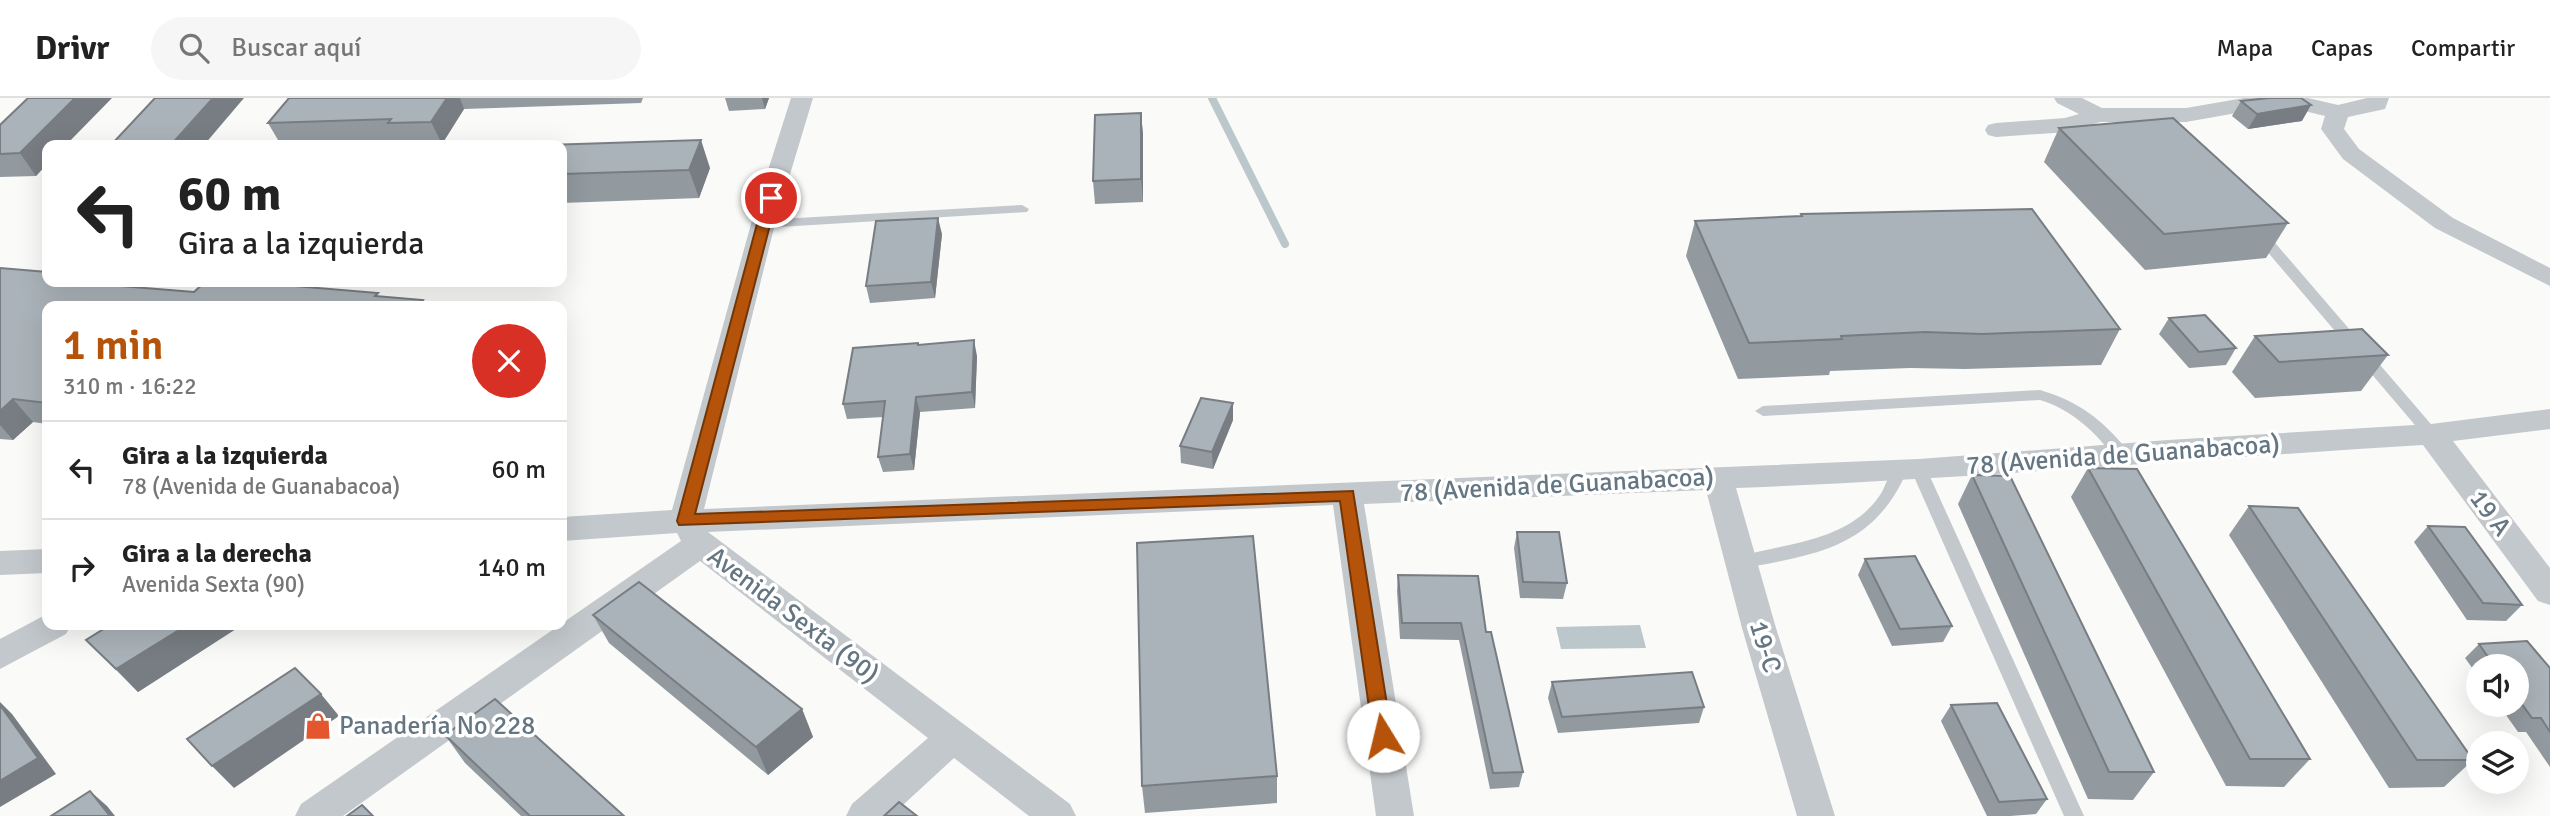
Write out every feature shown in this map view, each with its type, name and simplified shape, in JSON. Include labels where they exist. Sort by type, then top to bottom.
[{"type":"street","points":[[567,626],[693,532],[763,224],[802,98]]},
{"type":"street","points":[[2065,98],[2098,116]]},
{"type":"street","points":[[1996,130],[2068,125],[2098,116],[2186,115],[2259,103],[2292,101],[2338,111],[2377,104],[2378,98]]},
{"type":"street","points":[[2338,111],[2332,129],[2351,155],[2444,223],[2550,278]]},
{"type":"street","name":"78 (Avenida de Guanabacoa)","points":[[567,529],[693,532],[1347,495],[1909,470],[2122,456],[2168,450],[2431,434],[2550,419]]},
{"type":"street","name":"19 A","points":[[2431,434],[2550,592]]},
{"type":"street","name":"19-C","points":[[1718,478],[1816,816]]},
{"type":"street","points":[[1347,495],[1395,816]]},
{"type":"street","name":"Avenida Sexta (90)","points":[[693,532],[1057,816]]},
{"type":"street","points":[[0,564],[42,561]]},
{"type":"street","points":[[0,655],[45,630]]},
{"type":"street","points":[[314,816],[562,630]]},
{"type":"street","points":[[865,816],[953,737]]},
{"type":"lane","points":[[763,224],[1022,209]]},
{"type":"lane","points":[[2250,223],[2431,434]]},
{"type":"lane","points":[[1763,411],[2040,395],[2064,401],[2081,411],[2103,430],[2122,456]]},
{"type":"lane","points":[[1741,563],[1815,548],[1848,534],[1892,493],[1909,470],[2074,816]]},
{"type":"shaded area","points":[[1640,625],[1646,648],[1561,649],[1556,627]]},
{"type":"building","points":[[28,98],[75,98],[20,153],[0,154],[0,125]]},
{"type":"building","points":[[155,98],[213,98],[175,140],[116,140]]},
{"type":"building","points":[[289,98],[447,98],[431,122],[388,123],[391,119],[268,123]]},
{"type":"building","points":[[2301,98],[2311,105],[2257,114],[2241,101]]},
{"type":"building","points":[[1141,113],[1141,179],[1093,181],[1095,115]]},
{"type":"building","points":[[2173,118],[2288,223],[2164,234],[2059,128]]},
{"type":"building","points":[[701,140],[689,170],[567,174],[567,144]]},
{"type":"building","points":[[2032,209],[2120,329],[1982,334],[1925,332],[1749,343],[1695,221],[1802,216],[1801,214]]},
{"type":"building","points":[[938,218],[931,282],[866,286],[876,221]]},
{"type":"building","points":[[0,268],[42,272],[42,287],[132,287],[194,292],[200,287],[306,287],[423,300],[42,301],[42,402],[13,399],[0,411]]},
{"type":"building","points":[[2205,315],[2236,348],[2199,352],[2169,318]]},
{"type":"building","points":[[2362,329],[2388,355],[2279,362],[2255,336]]},
{"type":"building","points":[[974,340],[972,392],[916,397],[910,454],[878,457],[885,401],[843,404],[853,348]]},
{"type":"building","points":[[1201,398],[1233,403],[1212,452],[1180,446]]},
{"type":"building","points":[[2088,468],[2137,469],[2310,759],[2250,759]]},
{"type":"building","points":[[1972,475],[2010,476],[2154,772],[2109,772]]},
{"type":"building","points":[[2249,506],[2298,508],[2466,750],[2466,760],[2417,760]]},
{"type":"building","points":[[2428,526],[2465,527],[2522,605],[2483,603]]},
{"type":"building","points":[[1517,532],[1559,532],[1567,583],[1523,582]]},
{"type":"building","points":[[1253,536],[1277,776],[1142,786],[1137,543]]},
{"type":"building","points":[[1915,556],[1952,626],[1900,629],[1865,559]]},
{"type":"building","points":[[1398,575],[1478,576],[1486,632],[1491,632],[1523,772],[1493,773],[1461,623],[1402,623]]},
{"type":"building","points":[[639,582],[802,709],[756,747],[593,615]]},
{"type":"building","points":[[102,630],[179,630],[116,669],[86,640]]},
{"type":"building","points":[[2527,641],[2550,668],[2550,732],[2541,718],[2532,718],[2529,714],[2529,654],[2486,654],[2479,644]]},
{"type":"building","points":[[295,668],[321,694],[212,766],[187,739]]},
{"type":"building","points":[[1692,672],[1704,707],[1562,717],[1552,682]]},
{"type":"building","points":[[495,699],[624,816],[530,816],[445,735]]},
{"type":"building","points":[[1997,703],[2047,799],[1999,802],[1951,705]]},
{"type":"building","points":[[0,705],[38,758],[0,781]]},
{"type":"building","points":[[90,791],[110,816],[51,816]]},
{"type":"building","points":[[899,802],[917,816],[884,816]]},
{"type":"building","points":[[362,805],[373,816],[347,816]]},
{"type":"waterway","points":[[1212,98],[1285,244]]},
{"type":"place","name":"Panadería No 228","points":[[318,726]]},
{"type":"route","points":[[771,198],[685,521],[1347,495],[1383,736]]}]
